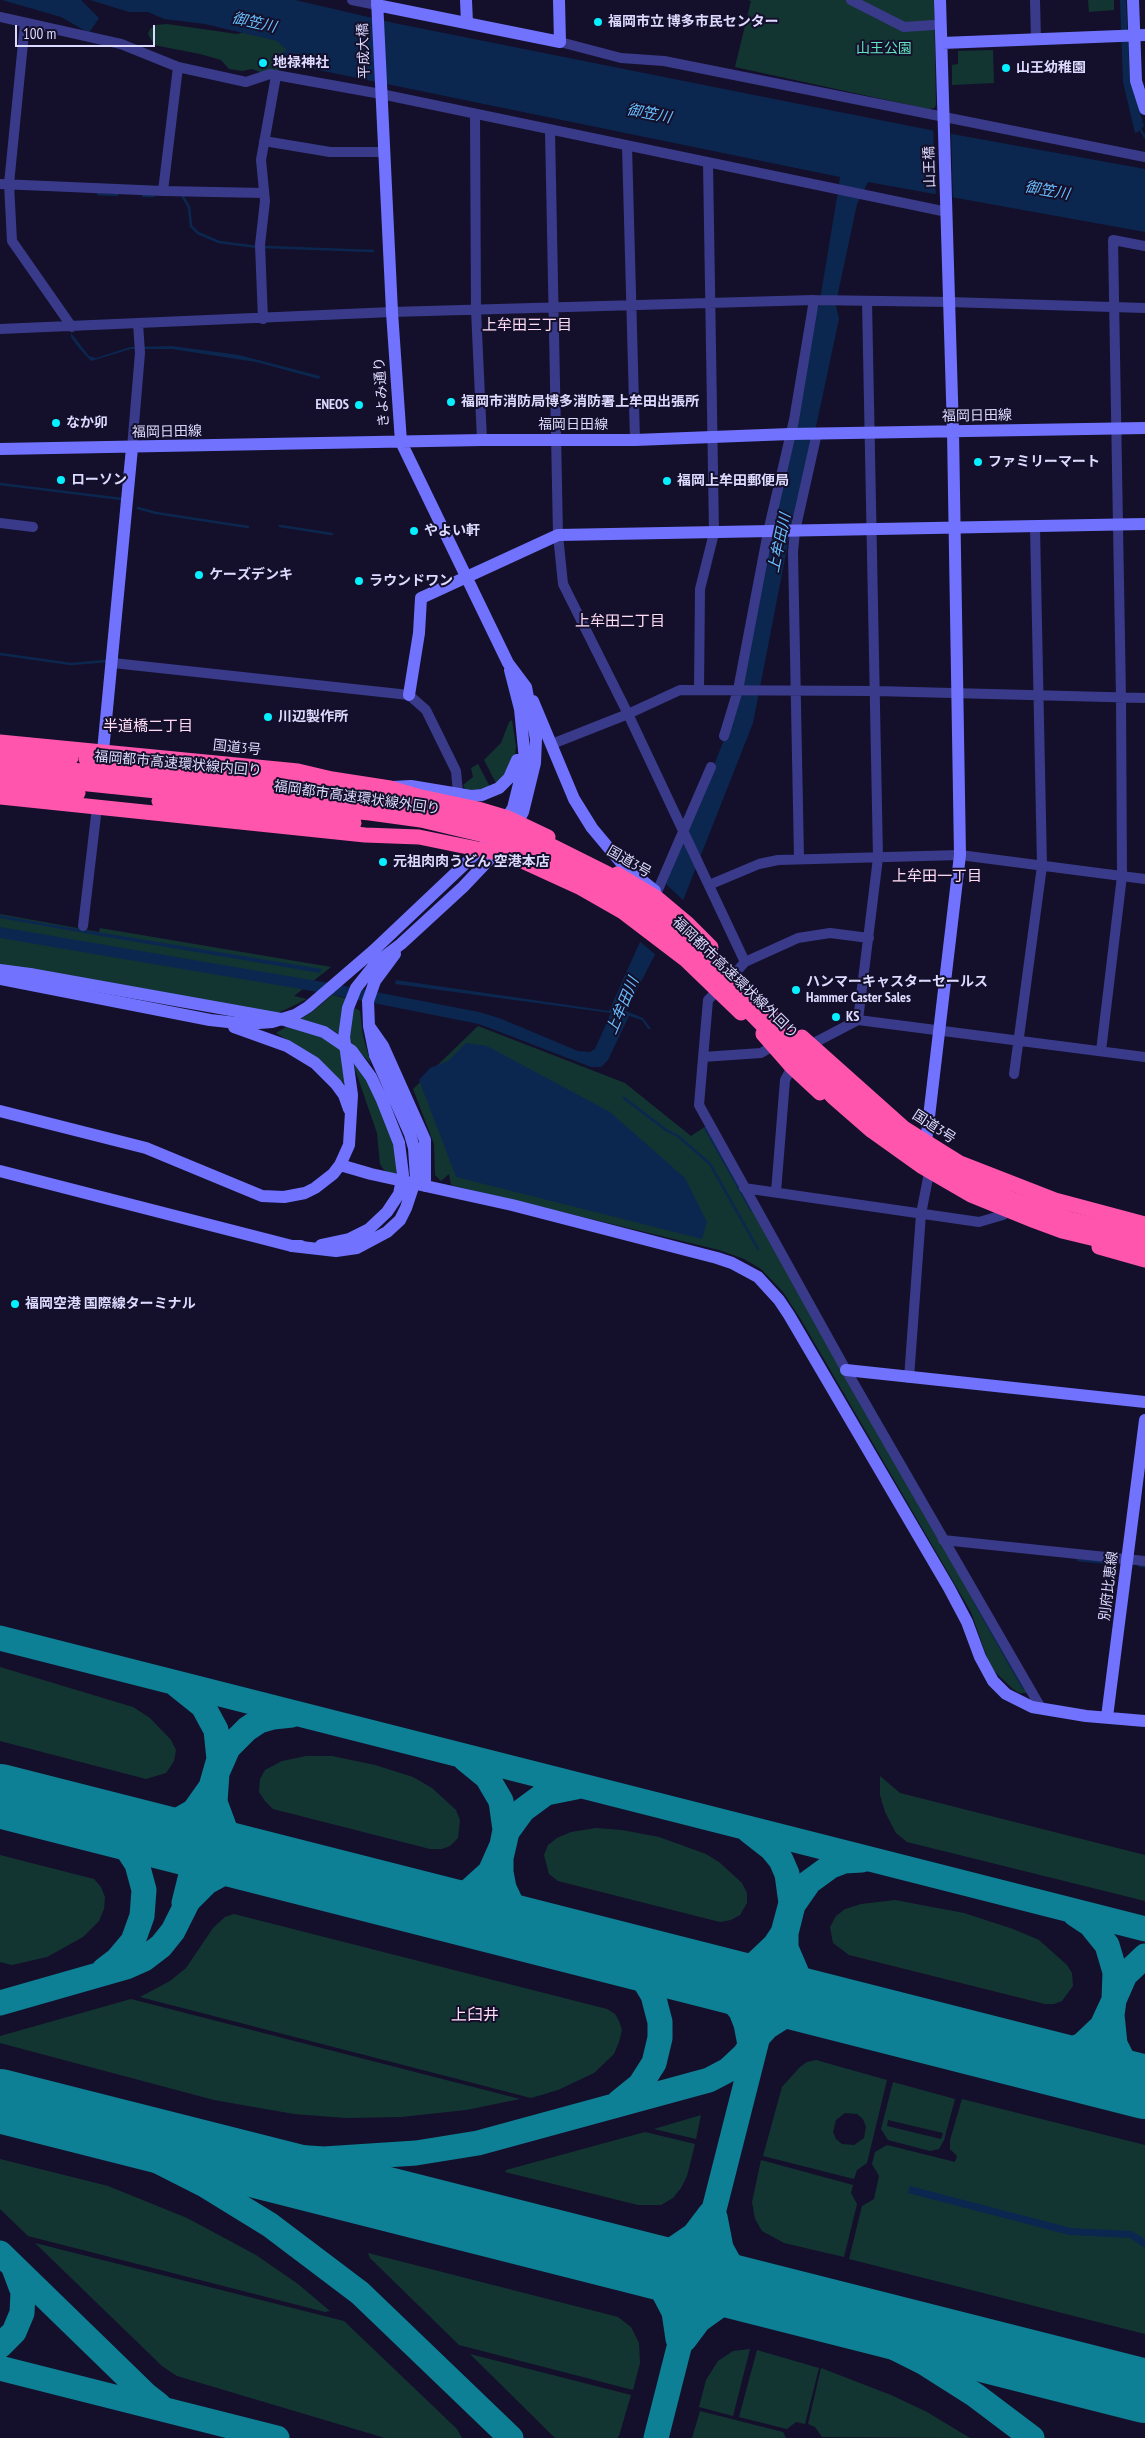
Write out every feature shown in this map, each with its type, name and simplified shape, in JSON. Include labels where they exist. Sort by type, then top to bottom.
[{"type":"highway","name":"国道3号","points":[[0,742],[298,771],[332,779],[390,788],[513,821],[559,842],[658,895],[741,966],[810,1046],[877,1106],[926,1142],[960,1163],[1017,1187],[1088,1211],[1145,1224]]},
{"type":"highway","points":[[0,754],[86,759],[277,780],[314,781],[332,779]]},
{"type":"highway","name":"福岡都市高速環状線内回り","points":[[0,763],[295,798]]},
{"type":"highway","name":"福岡都市高速環状線外回り","points":[[0,775],[295,798],[371,807],[488,836],[542,855],[601,885],[667,932],[723,985],[833,1097],[872,1130],[921,1166],[971,1195],[1035,1221],[1062,1230],[1145,1251]]},
{"type":"highway","points":[[0,785],[354,823],[407,830],[419,837]]},
{"type":"highway","points":[[0,792],[42,797],[78,793]]},
{"type":"highway","points":[[0,796],[364,835],[419,837],[497,852],[522,861],[581,888],[665,942],[698,971],[792,1067],[850,1121],[928,1178],[1003,1215],[1049,1232],[1145,1260]]},
{"type":"highway","points":[[371,807],[423,808],[490,823],[538,839],[596,867],[673,920],[732,976],[841,1087],[903,1138],[976,1183],[1012,1199],[1069,1218],[1145,1238]]},
{"type":"street","points":[[352,0],[377,3],[467,24],[560,42],[621,58],[664,61],[943,120],[1145,156]]},
{"type":"street","points":[[466,0],[467,24]]},
{"type":"street","points":[[559,0],[560,42]]},
{"type":"street","points":[[851,0],[904,27],[933,26]]},
{"type":"street","name":"山王橋","points":[[926,1142],[960,855],[953,431],[940,0]]},
{"type":"street","points":[[1035,0],[1036,40]]},
{"type":"street","points":[[1133,0],[1140,36],[1136,81],[1145,109]]},
{"type":"street","name":"平成大橋","points":[[377,3],[381,94]]},
{"type":"street","points":[[0,17],[121,44],[178,67],[246,82],[270,74],[381,94],[870,197],[947,210]]},
{"type":"street","points":[[26,23],[4,184],[12,241],[72,327]]},
{"type":"street","points":[[942,43],[1140,36]]},
{"type":"street","points":[[163,191],[178,67]]},
{"type":"street","points":[[264,319],[260,245],[265,201],[260,160],[276,76]]},
{"type":"street","name":"きよみ通り","points":[[381,94],[392,312],[401,442],[508,663],[526,687],[536,739],[535,763],[513,821]]},
{"type":"street","points":[[475,114],[476,310],[482,440]]},
{"type":"street","points":[[550,130],[558,440],[558,535],[563,584],[698,859],[741,966],[798,938],[814,934],[830,933],[869,938]]},
{"type":"street","points":[[264,141],[330,152],[384,152]]},
{"type":"street","points":[[627,146],[635,440]]},
{"type":"street","points":[[699,690],[700,590],[714,533],[714,436],[708,163]]},
{"type":"street","points":[[4,184],[264,193]]},
{"type":"street","points":[[1101,1052],[1122,876],[1122,697],[1113,240],[1145,246]]},
{"type":"street","points":[[724,736],[739,690],[769,532],[792,434],[815,300]]},
{"type":"street","points":[[0,329],[392,312],[815,300],[1145,308]]},
{"type":"street","points":[[858,1020],[878,858],[867,301]]},
{"type":"street","points":[[103,751],[113,663],[140,353],[138,323]]},
{"type":"street","name":"福岡日田線","points":[[0,449],[482,440],[635,440],[792,434],[1145,428]]},
{"type":"street","points":[[800,858],[797,690],[791,531],[814,434]]},
{"type":"street","points":[[0,523],[33,527]]},
{"type":"street","points":[[409,695],[419,632],[421,598],[558,535],[1145,524]]},
{"type":"street","points":[[1014,1074],[1042,866],[1035,527]]},
{"type":"street","points":[[113,663],[409,695],[426,710],[456,771],[458,793]]},
{"type":"street","name":"きよみ通り","points":[[508,663],[520,709],[525,760],[513,808],[513,821]]},
{"type":"street","points":[[526,687],[574,799],[592,828],[623,865],[658,895],[686,836],[711,767]]},
{"type":"street","points":[[552,744],[628,714],[680,690],[875,691],[1145,698]]},
{"type":"street","points":[[390,788],[411,786],[482,795],[495,790],[509,778],[517,760],[525,760]]},
{"type":"street","points":[[84,926],[97,807]]},
{"type":"street","points":[[0,979],[210,1020],[246,1024],[272,1022],[295,1015],[308,1007],[373,951],[513,821]]},
{"type":"street","points":[[0,1111],[146,1148],[184,1162],[249,1192],[271,1197],[305,1193],[324,1182],[340,1165],[350,1145],[352,1095],[344,1037],[348,1008],[361,981],[376,963],[401,944],[497,852],[513,821]]},
{"type":"street","points":[[709,885],[759,864],[800,858],[960,855],[1145,879]]},
{"type":"street","points":[[0,1171],[292,1246],[336,1251],[358,1248],[387,1232],[400,1220],[416,1178],[414,1148],[410,1134],[375,1055],[368,1026],[368,1001],[375,981],[401,944]]},
{"type":"street","points":[[0,970],[282,1019],[324,1032],[352,1051],[372,1077],[399,1143],[403,1175],[399,1194],[387,1212],[369,1229],[349,1239],[321,1245],[292,1246]]},
{"type":"street","points":[[718,991],[708,1000],[698,1105],[846,1370],[1039,1708]]},
{"type":"street","points":[[210,1020],[268,1038],[315,1063],[336,1084],[344,1096],[352,1122]]},
{"type":"street","points":[[810,1046],[858,1020],[1145,1057]]},
{"type":"street","points":[[368,1026],[383,1046],[425,1140],[426,1186]]},
{"type":"street","points":[[703,1057],[761,1053],[773,1046]]},
{"type":"street","points":[[776,1192],[785,1080],[792,1067]]},
{"type":"street","points":[[340,1165],[717,1258],[732,1263],[758,1277],[779,1300],[789,1315],[960,1608],[986,1672],[999,1688],[1016,1700],[1039,1708],[1145,1721]]},
{"type":"street","points":[[909,1378],[921,1214],[928,1178]]},
{"type":"street","points":[[744,1188],[979,1222],[1003,1215]]},
{"type":"street","points":[[846,1370],[1145,1402]]},
{"type":"street","name":"別府比恵線","points":[[1107,1717],[1145,1420]]},
{"type":"street","points":[[943,1540],[1145,1561]]},
{"type":"green space","name":"山王公園","points":[[748,0],[934,0],[936,105],[934,108],[928,109],[735,67],[751,1]]},
{"type":"green space","points":[[1088,0],[1114,0],[1114,10],[1089,12]]},
{"type":"green space","points":[[167,24],[237,34],[255,30],[279,35],[292,59],[287,68],[277,71],[263,73],[252,69],[242,71],[229,69],[221,60],[154,45],[148,34],[150,29],[156,25]]},
{"type":"green space","points":[[993,50],[994,83],[952,85],[952,65],[958,64],[958,51]]},
{"type":"green space","points":[[512,720],[516,746],[515,755],[511,767],[497,785],[484,760],[501,743],[509,722]]},
{"type":"green space","points":[[478,764],[491,789],[466,790],[463,785],[473,777],[471,768]]},
{"type":"green space","points":[[0,914],[99,932],[100,928],[331,967],[294,996],[307,999],[276,1014],[0,964]]},
{"type":"green space","points":[[332,995],[348,999],[341,1035],[327,1027],[300,1019],[312,1012]]},
{"type":"green space","points":[[355,1008],[360,1011],[363,1036],[371,1064],[348,1039],[352,1010]]},
{"type":"green space","points":[[288,1026],[321,1036],[342,1048],[347,1086],[318,1059],[276,1033]]},
{"type":"green space","points":[[478,1026],[625,1083],[691,1136],[706,1126],[1028,1693],[1019,1693],[1013,1689],[995,1672],[989,1663],[971,1612],[800,1318],[783,1292],[761,1269],[744,1259],[719,1250],[451,1185],[449,1174],[441,1181],[435,1175],[434,1144],[413,1089]]},
{"type":"green space","points":[[350,1055],[368,1077],[393,1141],[397,1158],[396,1176],[384,1170],[380,1164],[377,1133]]},
{"type":"green space","points":[[0,1667],[133,1707],[150,1718],[171,1740],[176,1750],[174,1761],[166,1773],[146,1779],[0,1741]]},
{"type":"green space","points":[[306,1756],[332,1756],[375,1765],[413,1777],[432,1788],[456,1810],[460,1820],[458,1838],[450,1846],[442,1849],[430,1849],[273,1809],[259,1792],[260,1779],[265,1770],[282,1761]]},
{"type":"green space","points":[[880,1776],[900,1793],[1145,1855],[1145,1901],[907,1842],[896,1833],[885,1812],[880,1795]]},
{"type":"green space","points":[[596,1828],[622,1830],[659,1837],[706,1854],[719,1862],[742,1883],[747,1893],[747,1903],[740,1915],[731,1920],[720,1922],[558,1881],[549,1874],[544,1855],[548,1845],[557,1838],[571,1832]]},
{"type":"green space","points":[[0,1855],[94,1879],[101,1887],[105,1897],[104,1909],[99,1921],[83,1937],[47,1957],[12,1965],[0,1962]]},
{"type":"green space","points":[[895,1900],[964,1913],[1013,1929],[1039,1940],[1067,1965],[1072,1973],[1073,1986],[1062,2001],[1054,2004],[1045,2004],[849,1955],[833,1943],[830,1927],[836,1916],[845,1909],[861,1904]]},
{"type":"green space","points":[[234,1914],[607,2009],[615,2014],[619,2021],[622,2030],[619,2042],[614,2054],[594,2073],[558,2090],[531,2098],[140,1997],[170,1981],[186,1968],[213,1928],[225,1917]]},
{"type":"green space","points":[[131,1999],[520,2099],[466,2110],[401,2117],[346,2118],[294,2114],[214,2100],[0,2043],[0,2036]]},
{"type":"green space","points":[[816,2060],[887,2080],[867,2163],[857,2170],[854,2179],[763,2156],[782,2087],[807,2062]],"holes":[[[845,2113],[857,2114],[863,2119],[866,2127],[864,2138],[854,2145],[842,2144],[836,2139],[833,2132],[836,2120]]]},
{"type":"green space","points":[[893,2082],[955,2099],[944,2140],[939,2149],[930,2151],[888,2140],[881,2129]],"holes":[[[888,2120],[943,2133],[941,2139],[887,2126]]]},
{"type":"green space","points":[[962,2099],[1145,2145],[1145,2334],[849,2259],[862,2206],[874,2199],[879,2176],[872,2164],[875,2152],[887,2145],[955,2162],[957,2156],[950,2149],[950,2140]]},
{"type":"green space","points":[[701,2115],[696,2139],[654,2129]]},
{"type":"green space","points":[[645,2132],[695,2144],[687,2176],[681,2188],[673,2198],[661,2205],[638,2205],[505,2172],[506,2170]]},
{"type":"green space","points":[[0,2159],[108,2186],[187,2218],[256,2255],[298,2284],[330,2311],[325,2312],[28,2236],[0,2209]]},
{"type":"green space","points":[[761,2160],[853,2185],[851,2193],[857,2204],[844,2257],[784,2243],[762,2231],[755,2219],[752,2202]]},
{"type":"green space","points":[[35,2243],[344,2321],[457,2429],[462,2438],[385,2438],[177,2376],[162,2366]]},
{"type":"green space","points":[[368,2253],[618,2317],[631,2327],[639,2343],[640,2363],[633,2390],[459,2345],[370,2258]]},
{"type":"green space","points":[[750,2349],[733,2416],[699,2407],[706,2380],[718,2361],[733,2351]]},
{"type":"green space","points":[[757,2350],[819,2368],[805,2424],[796,2422],[787,2429],[739,2417]]},
{"type":"green space","points":[[470,2354],[631,2395],[619,2436],[617,2438],[555,2438]]},
{"type":"green space","points":[[821,2368],[891,2395],[927,2412],[970,2438],[822,2437],[815,2427],[808,2424]]},
{"type":"green space","points":[[700,2411],[783,2432],[786,2438],[692,2438]]},
{"type":"water","points":[[2,0],[81,0],[99,18],[89,33],[61,17]]},
{"type":"water","points":[[90,0],[295,0],[394,23],[930,130],[1145,169],[1145,232],[868,182],[857,204],[838,293],[836,306],[839,319],[811,450],[789,538],[753,723],[684,898],[626,1011],[643,1018],[651,1029],[648,1029],[642,1020],[629,1016],[608,1060],[601,1067],[591,1067],[479,1024],[318,992],[0,938],[0,927],[329,983],[479,1012],[499,1018],[578,1051],[590,1052],[595,1049],[611,1013],[395,984],[396,980],[609,1011],[666,884],[728,730],[817,308],[819,306],[837,197],[842,186],[839,184],[840,177],[294,65],[281,66],[275,56],[287,50],[277,41],[205,24],[164,19],[148,12],[129,12]]},
{"type":"water","points":[[1120,0],[1126,0],[1130,80],[1144,126],[1135,133],[1123,82]]},
{"type":"water","points":[[71,333],[89,356],[96,358],[130,347],[172,346],[239,355],[320,376],[319,379],[256,362],[172,349],[131,349],[91,361],[71,337]]},
{"type":"water","points":[[0,915],[322,969],[320,973],[0,918]]},
{"type":"water","points":[[466,1043],[487,1046],[610,1112],[685,1178],[707,1222],[702,1239],[456,1177],[419,1080],[430,1068],[448,1061]]},
{"type":"water","points":[[910,2186],[1071,2228],[1132,2231],[1145,2239],[1145,2248],[1130,2238],[1069,2235],[908,2193]]},
{"type":"pier","points":[[933,128],[951,131],[953,201],[936,199]]},
{"type":"pier","points":[[666,884],[683,900],[656,955],[639,941]]},
{"type":"waterway","points":[[1140,129],[1145,137]]},
{"type":"waterway","points":[[98,194],[117,195]]},
{"type":"waterway","points":[[143,196],[154,196]]},
{"type":"waterway","points":[[183,197],[189,207],[191,226],[198,233],[219,242],[257,247]]},
{"type":"waterway","points":[[265,247],[373,251]]},
{"type":"waterway","points":[[0,484],[122,499]]},
{"type":"waterway","points":[[138,508],[156,513],[248,527]]},
{"type":"waterway","points":[[280,526],[332,534]]},
{"type":"waterway","points":[[0,654],[71,664],[107,661]]},
{"type":"waterway","points":[[624,1098],[666,1130],[678,1136],[710,1164],[758,1249]]},
{"type":"waterway","points":[[705,1128],[751,1210]]},
{"type":"waterway","points":[[1078,1560],[1117,1564]]},
{"type":"waterway","points":[[1140,1566],[1145,1566]]},
{"type":"waterway","points":[[974,1601],[1023,1688]]},
{"type":"taxiway","points":[[0,1638],[1145,1929]]},
{"type":"taxiway","points":[[124,1828],[153,1830],[168,1826],[194,1811],[211,1787],[219,1759],[216,1730],[203,1706],[178,1686]]},
{"type":"taxiway","points":[[270,1865],[244,1852],[225,1829],[215,1802],[217,1773],[228,1748],[247,1729],[259,1721],[292,1715]]},
{"type":"taxiway","points":[[413,1901],[441,1902],[469,1891],[490,1872],[502,1845],[505,1830],[501,1801],[487,1777],[465,1759]]},
{"type":"taxiway","points":[[555,1937],[530,1924],[511,1903],[504,1888],[501,1858],[507,1832],[523,1810],[546,1793],[576,1787]]},
{"type":"taxiway","points":[[184,1903],[211,1794]]},
{"type":"taxiway","points":[[87,1818],[100,1824],[122,1841],[137,1864],[144,1890],[142,1916],[133,1941],[117,1960],[104,1970]]},
{"type":"taxiway","points":[[697,1973],[726,1974],[755,1964],[775,1945],[783,1933],[791,1903],[787,1874],[781,1860],[772,1849],[749,1831]]},
{"type":"taxiway","points":[[843,2010],[818,1998],[798,1976],[786,1948],[786,1933],[793,1905],[809,1882],[831,1866],[844,1861],[862,1860]]},
{"type":"taxiway","points":[[0,2003],[126,1967],[144,1959],[161,1946],[173,1931],[188,1901],[207,1882],[231,1869],[258,1864],[273,1866]]},
{"type":"taxiway","points":[[1028,2057],[1056,2056],[1082,2045],[1102,2026],[1114,2000],[1115,1972],[1107,1945],[1090,1924],[1075,1914]]},
{"type":"taxiway","points":[[656,2438],[788,1918]]},
{"type":"taxiway","points":[[604,1949],[628,1962],[639,1972],[653,1995],[660,2022],[660,2038],[654,2063],[640,2085],[619,2102]]},
{"type":"taxiway","points":[[1145,1956],[1125,1975],[1114,2000],[1112,2015],[1115,2044],[1131,2070],[1145,2082]]},
{"type":"taxiway","points":[[697,1973],[722,1988],[741,2011],[746,2024],[751,2050]]},
{"type":"taxiway","points":[[755,2040],[767,2027],[786,2015],[808,2008],[832,2007]]},
{"type":"taxiway","points":[[170,2144],[231,2153],[324,2159],[416,2153],[478,2143],[709,2080],[728,2070],[744,2055],[752,2044],[761,2023]]},
{"type":"taxiway","points":[[0,2101],[68,2123],[138,2151],[205,2185],[270,2225],[360,2293],[511,2438]]},
{"type":"taxiway","points":[[622,2258],[649,2258],[669,2252],[694,2235],[710,2214]]},
{"type":"taxiway","points":[[715,2217],[721,2248],[732,2268],[749,2284],[769,2296]]},
{"type":"taxiway","points":[[0,2253],[145,2394],[159,2405]]},
{"type":"taxiway","points":[[619,2258],[643,2270],[662,2289],[674,2312],[678,2339]]},
{"type":"taxiway","points":[[0,2346],[14,2332],[22,2313],[23,2292],[14,2268]]},
{"type":"taxiway","points":[[684,2340],[699,2320],[720,2305],[744,2296],[769,2296]]},
{"type":"taxiway","points":[[780,2299],[867,2334],[923,2362],[975,2395],[1032,2438]]},
{"type":"taxiway","points":[[0,2368],[277,2438]]},
{"type":"runway","points":[[0,1796],[1145,2087]]},
{"type":"runway","points":[[0,2101],[1145,2391]]},
{"type":"place","name":"福岡市立 博多市民センター","points":[[598,22]]},
{"type":"place","name":"地禄神社","points":[[263,63]]},
{"type":"place","name":"山王幼稚園","points":[[1006,68]]},
{"type":"place","name":"福岡市消防局博多消防署上牟田出張所","points":[[451,402]]},
{"type":"place","name":"ENEOS","points":[[359,405]]},
{"type":"place","name":"なか卯","points":[[56,423]]},
{"type":"place","name":"ファミリーマート","points":[[978,462]]},
{"type":"place","name":"ローソン","points":[[61,480]]},
{"type":"place","name":"福岡上牟田郵便局","points":[[667,481]]},
{"type":"place","name":"やよい軒","points":[[414,531]]},
{"type":"place","name":"ケーズデンキ","points":[[199,575]]},
{"type":"place","name":"ラウンドワン","points":[[359,581]]},
{"type":"place","name":"川辺製作所","points":[[268,717]]},
{"type":"place","name":"元祖肉肉うどん 空港本店","points":[[383,862]]},
{"type":"place","name":"ハンマーキャスターセールス Hammer Caster Sales","points":[[796,990]]},
{"type":"place","name":"KS","points":[[836,1017]]},
{"type":"place","name":"福岡空港 国際線ターミナル","points":[[15,1304]]},
{"type":"district","name":"上牟田三丁目","points":[[527,326]]},
{"type":"district","name":"上牟田二丁目","points":[[620,622]]},
{"type":"district","name":"半道橋二丁目","points":[[148,727]]},
{"type":"district","name":"上牟田一丁目","points":[[937,877]]},
{"type":"district","name":"上臼井","points":[[475,2015]]},
{"type":"water label","name":"御笠川","points":[[254,23]]},
{"type":"water label","name":"御笠川","points":[[649,114]]},
{"type":"water label","name":"御笠川","points":[[1047,191]]},
{"type":"water label","name":"上牟田川","points":[[780,543]]},
{"type":"water label","name":"上牟田川","points":[[623,1006]]}]
